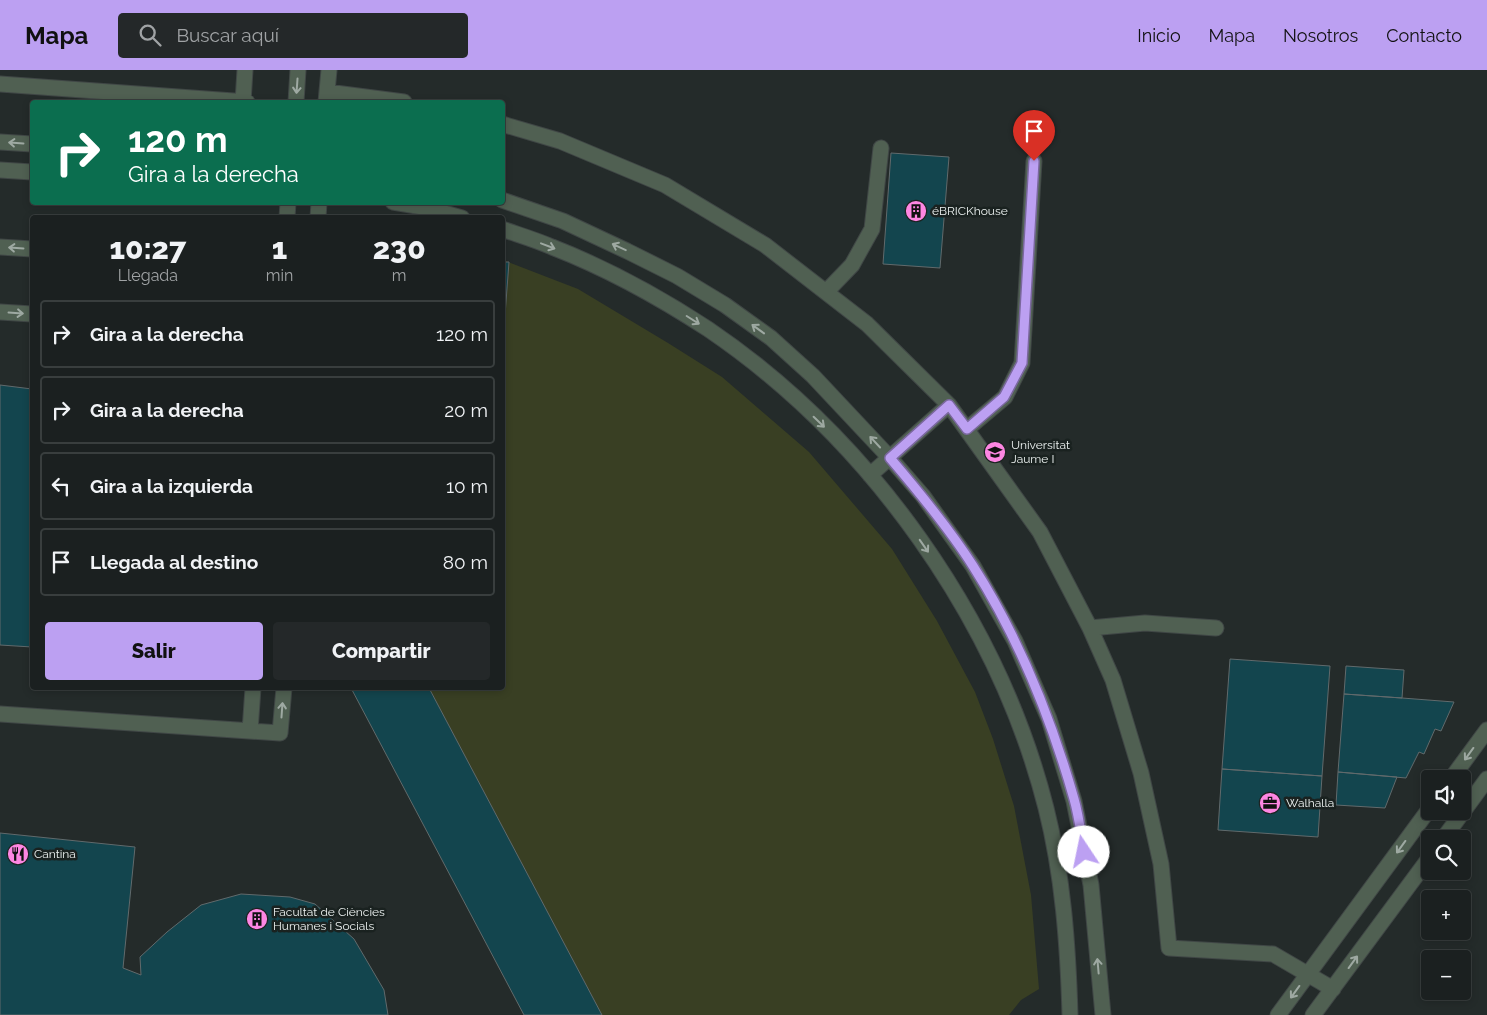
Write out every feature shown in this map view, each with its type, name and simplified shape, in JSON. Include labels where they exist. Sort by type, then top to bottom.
[{"type":"street","points":[[243,100],[245,70]]},
{"type":"street","points":[[296,100],[298,70]]},
{"type":"street","points":[[329,70],[327,97],[373,100]]},
{"type":"street","points":[[0,84],[216,100]]},
{"type":"street","points":[[505,125],[560,141],[665,185],[765,245],[867,324],[949,405],[1040,532],[1090,628],[1113,680],[1141,774],[1161,864],[1169,948],[1272,954],[1333,989]]},
{"type":"street","points":[[0,142],[30,144]]},
{"type":"street","points":[[826,292],[852,265],[872,229],[881,148]]},
{"type":"street","points":[[967,429],[1004,397],[1022,363],[1034,161]]},
{"type":"street","points":[[0,170],[30,172]]},
{"type":"street","points":[[505,201],[562,221],[627,250],[677,276],[726,305],[771,338],[813,376],[923,496],[973,566],[1015,641],[1049,719],[1074,801],[1091,885],[1103,1015]]},
{"type":"street","points":[[411,205],[451,215]]},
{"type":"street","points":[[505,230],[552,247],[614,275],[662,301],[708,330],[752,362],[794,397],[870,475],[901,513],[949,581],[989,654],[1021,729],[1046,808],[1062,890],[1069,972],[1070,1015],[1076,1015]]},
{"type":"street","points":[[0,247],[30,249]]},
{"type":"street","points":[[0,312],[30,314]]},
{"type":"street","points":[[870,475],[949,405]]},
{"type":"street","points":[[1090,628],[1145,623],[1216,628]]},
{"type":"street","points":[[250,731],[253,690]]},
{"type":"street","points":[[0,714],[280,733],[284,690]]},
{"type":"street","points":[[1458,770],[1487,730]]},
{"type":"street","points":[[1450,830],[1487,779]]},
{"type":"street","points":[[1278,1015],[1421,820]]},
{"type":"street","points":[[1313,1015],[1421,869]]},
{"type":"green space","points":[[505,261],[578,289],[722,377],[809,452],[892,549],[937,621],[975,692],[993,739],[1014,806],[1031,895],[1039,989],[1021,1000],[1009,1015],[524,1015],[352,690],[505,690]]},
{"type":"building","name":"éBRICKhouse","points":[[891,153],[949,157],[940,268],[883,264]]},
{"type":"building","points":[[505,262],[509,262],[505,315]]},
{"type":"building","points":[[0,385],[30,389],[30,647],[0,645]]},
{"type":"building","points":[[1230,659],[1330,666],[1322,776],[1222,769]]},
{"type":"building","points":[[1346,666],[1404,670],[1402,698],[1344,694]]},
{"type":"building","points":[[352,690],[430,690],[602,1015],[524,1015]]},
{"type":"building","points":[[1344,694],[1454,702],[1441,731],[1435,729],[1424,754],[1419,752],[1406,778],[1338,772]]},
{"type":"building","name":"Walhalla","points":[[1222,769],[1322,776],[1318,837],[1218,830]]},
{"type":"building","points":[[1338,772],[1397,777],[1385,808],[1336,805]]},
{"type":"building","name":"Facultat de Ciències Humanes i Socials","points":[[0,833],[135,847],[123,968],[141,975],[140,957],[167,932],[201,905],[241,894],[290,897],[315,904],[354,939],[384,990],[388,1015],[0,1015]]},
{"type":"place","name":"éBRICKhouse","points":[[916,211]]},
{"type":"place","name":"Universitat Jaume I","points":[[995,452]]},
{"type":"place","name":"Walhalla","points":[[1270,803]]},
{"type":"place","name":"Cantina","points":[[18,854]]},
{"type":"place","name":"Facultat de Ciències Humanes i Socials","points":[[257,919]]},
{"type":"route","points":[[1034,161],[1022,363],[1004,397],[967,429],[949,405],[890,458],[923,496],[973,566],[1015,641],[1049,719],[1074,801],[1084,852]]}]
